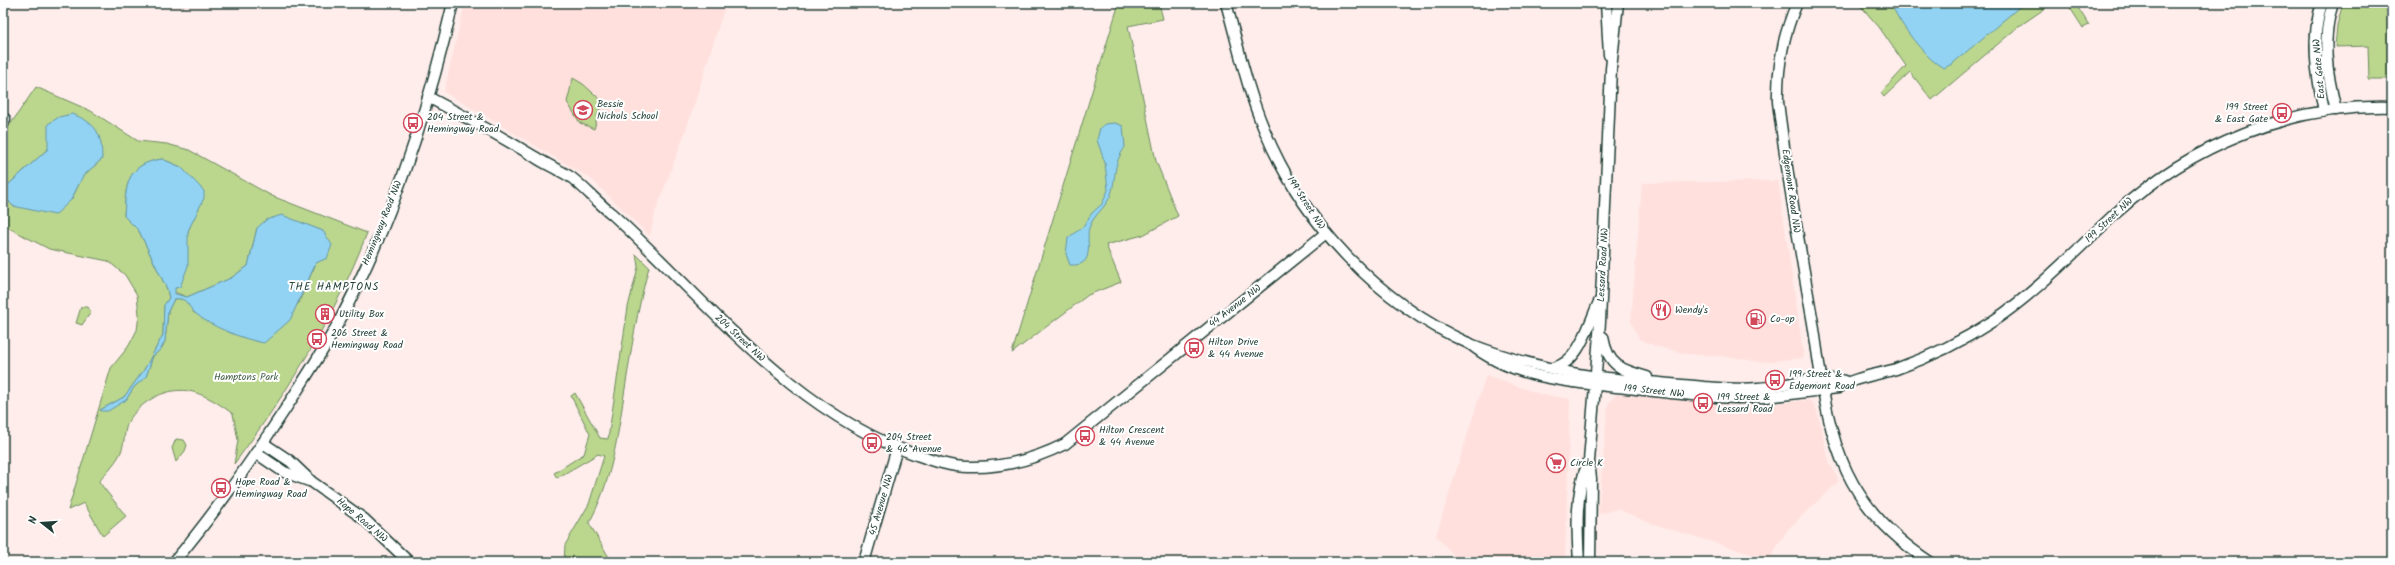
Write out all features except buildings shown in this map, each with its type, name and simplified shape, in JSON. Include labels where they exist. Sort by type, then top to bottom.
[{"type":"street","name":"Hemingway Road NW","points":[[174,562],[197,535],[263,443],[337,324],[357,284],[397,189],[428,97],[453,3]]},
{"type":"street","name":"199 Street NW","points":[[1226,3],[1245,73],[1264,130],[1278,160],[1326,233],[1358,268],[1395,300],[1430,322],[1469,343],[1494,361],[1549,378],[1755,389],[1823,385]]},
{"type":"street","name":"Lessard Road NW","points":[[1606,3],[1607,42],[1611,69]]},
{"type":"street","name":"Lessard Road NW","points":[[1590,562],[1589,461],[1600,322],[1611,69],[1618,3]]},
{"type":"street","name":"Edgemont Road NW","points":[[1796,3],[1782,49],[1778,85],[1778,102],[1796,223],[1833,440],[1855,487],[1874,515],[1897,537],[1930,562]]},
{"type":"street","name":"East Gate NW","points":[[2322,3],[2318,19],[2316,46],[2324,111]]},
{"type":"street","name":"East Gate NW","points":[[2333,3],[2326,33],[2325,50],[2336,110]]},
{"type":"street","name":"204 Street NW","points":[[428,97],[484,126],[572,179],[649,249],[759,356],[809,397],[842,419],[897,448],[946,464],[990,467],[1036,457],[1065,444],[1089,425]]},
{"type":"street","name":"199 Street NW","points":[[1469,343],[1596,381],[1739,398],[1766,397],[1823,385],[1837,378],[1847,382],[1874,376],[1924,357],[1961,340],[1993,321],[2040,284],[2134,197],[2176,166],[2251,130],[2291,118],[2324,111],[2392,107]]},
{"type":"street","name":"44 Avenue NW","points":[[1089,425],[1326,233]]},
{"type":"street","points":[[1550,368],[1564,365],[1571,359],[1601,297]]},
{"type":"street","points":[[1600,322],[1605,350],[1611,361],[1632,372],[1672,384]]},
{"type":"street","name":"Hope Road NW","points":[[263,443],[290,461],[312,482],[364,519],[409,562]]},
{"type":"street","name":"45 Avenue NW","points":[[864,562],[897,448]]},
{"type":"street","name":"Hope Road NW","points":[[256,453],[284,472],[312,482]]},
{"type":"street","name":"Lessard Road NW","points":[[1579,562],[1578,534],[1581,478],[1589,461]]},
{"type":"shaded area","name":"Bessie Nichols School","points":[[465,3],[726,3],[687,127],[655,213],[650,236],[590,178],[444,92]]},
{"type":"shaded area","points":[[1778,181],[1804,358],[1759,362],[1732,357],[1687,354],[1655,346],[1639,339],[1631,322],[1642,183]]},
{"type":"shaded area","points":[[1486,375],[1539,394],[1570,399],[1565,562],[1460,562],[1436,536]]},
{"type":"shaded area","points":[[1627,394],[1741,407],[1808,400],[1813,403],[1817,411],[1829,462],[1839,481],[1788,529],[1773,553],[1771,560],[1647,522],[1618,509],[1598,514],[1608,404],[1616,395]]},
{"type":"green space","points":[[1119,3],[1159,3],[1163,19],[1128,26],[1156,161],[1178,216],[1143,235],[1106,245],[1121,282],[1088,295],[1012,353]]},
{"type":"green space","points":[[1858,3],[2053,3],[2018,27],[1932,100],[1910,72],[1884,97],[1881,93],[1906,66],[1879,27]]},
{"type":"green space","points":[[2067,3],[2075,3],[2089,25],[2083,28]]},
{"type":"green space","points":[[2343,3],[2392,3],[2392,79],[2369,79],[2368,46],[2335,47],[2337,25]]},
{"type":"green space","points":[[573,78],[583,84],[602,101],[594,129],[580,123],[567,102]]},
{"type":"green space","name":"Hamptons Park","points":[[36,87],[91,111],[138,141],[167,144],[189,150],[272,196],[367,233],[340,295],[325,324],[273,410],[234,464],[238,440],[233,414],[209,398],[184,390],[174,391],[156,396],[133,414],[127,425],[123,446],[120,453],[115,462],[99,482],[126,516],[103,536],[84,503],[68,510],[111,368],[128,347],[137,330],[139,315],[137,295],[125,275],[108,261],[49,249],[3,225],[3,195],[13,206],[71,200],[83,176],[102,159],[48,149],[8,185],[3,194],[3,135]],"holes":[[[162,159],[181,167],[193,218],[188,231],[187,243],[174,292],[187,297],[231,278],[248,266],[257,228],[302,224],[323,231],[316,263],[298,304],[194,313],[187,302],[181,299],[174,299],[168,311],[165,341],[161,349],[153,356],[146,377],[134,387],[126,400],[100,410],[124,397],[144,370],[163,335],[164,306],[169,298],[167,289],[139,231],[124,216],[127,185],[135,171],[141,166],[150,162]]]},
{"type":"green space","points":[[636,254],[649,267],[638,315],[619,429],[612,461],[603,493],[589,523],[610,559],[614,562],[564,562],[565,545],[589,504],[604,456],[598,454],[557,478],[554,473],[584,454],[590,434],[571,396],[575,393],[600,438],[608,439],[628,307],[638,267]]},
{"type":"green space","points":[[81,307],[88,307],[91,312],[82,325],[76,323]]},
{"type":"green space","points":[[176,439],[184,440],[187,445],[185,451],[176,462],[172,448]]},
{"type":"water","points":[[1891,3],[2024,3],[1952,64],[1944,68],[1929,57],[1913,40]]},
{"type":"water","points":[[72,114],[87,121],[96,130],[101,143],[102,159],[83,176],[71,200],[55,215],[13,206],[3,195],[8,185],[48,149],[48,124],[59,117]]},
{"type":"water","points":[[1115,123],[1123,126],[1125,147],[1116,165],[1111,194],[1089,228],[1087,258],[1084,262],[1078,265],[1070,265],[1066,254],[1068,238],[1084,226],[1092,213],[1102,204],[1108,190],[1105,163],[1097,140],[1100,128],[1105,124]]},
{"type":"water","points":[[162,159],[181,167],[204,191],[204,198],[188,231],[188,266],[180,287],[175,288],[175,294],[187,297],[231,278],[248,266],[257,228],[266,220],[282,215],[323,231],[332,245],[327,258],[316,263],[290,320],[264,343],[247,339],[218,328],[195,313],[182,299],[174,299],[168,311],[165,341],[161,349],[153,356],[146,377],[134,387],[126,400],[108,411],[101,411],[100,410],[124,397],[144,370],[163,335],[164,305],[169,298],[167,289],[139,231],[124,216],[127,186],[130,178],[141,166]]},
{"type":"place","name":"Bessie Nichols School","points":[[583,110]]},
{"type":"place","name":"199 Street & East Gate","points":[[2282,113]]},
{"type":"place","name":"204 Street & Hemingway Road","points":[[413,123]]},
{"type":"place","name":"Wendy's","points":[[1661,310]]},
{"type":"place","name":"Utility Box","points":[[325,314]]},
{"type":"place","name":"Co-op","points":[[1756,319]]},
{"type":"place","name":"206 Street & Hemingway Road","points":[[317,339]]},
{"type":"place","name":"Hilton Drive & 44 Avenue","points":[[1194,348]]},
{"type":"place","name":"199 Street & Edgemont Road","points":[[1775,380]]},
{"type":"place","name":"199 Street & Lessard Road","points":[[1703,403]]},
{"type":"place","name":"Hilton Crescent & 44 Avenue","points":[[1085,436]]},
{"type":"place","name":"204 Street & 46 Avenue","points":[[872,443]]},
{"type":"place","name":"Circle K","points":[[1556,463]]},
{"type":"place","name":"Hope Road & Hemingway Road","points":[[221,488]]},
{"type":"district","name":"THE HAMPTONS","points":[[334,287]]}]
